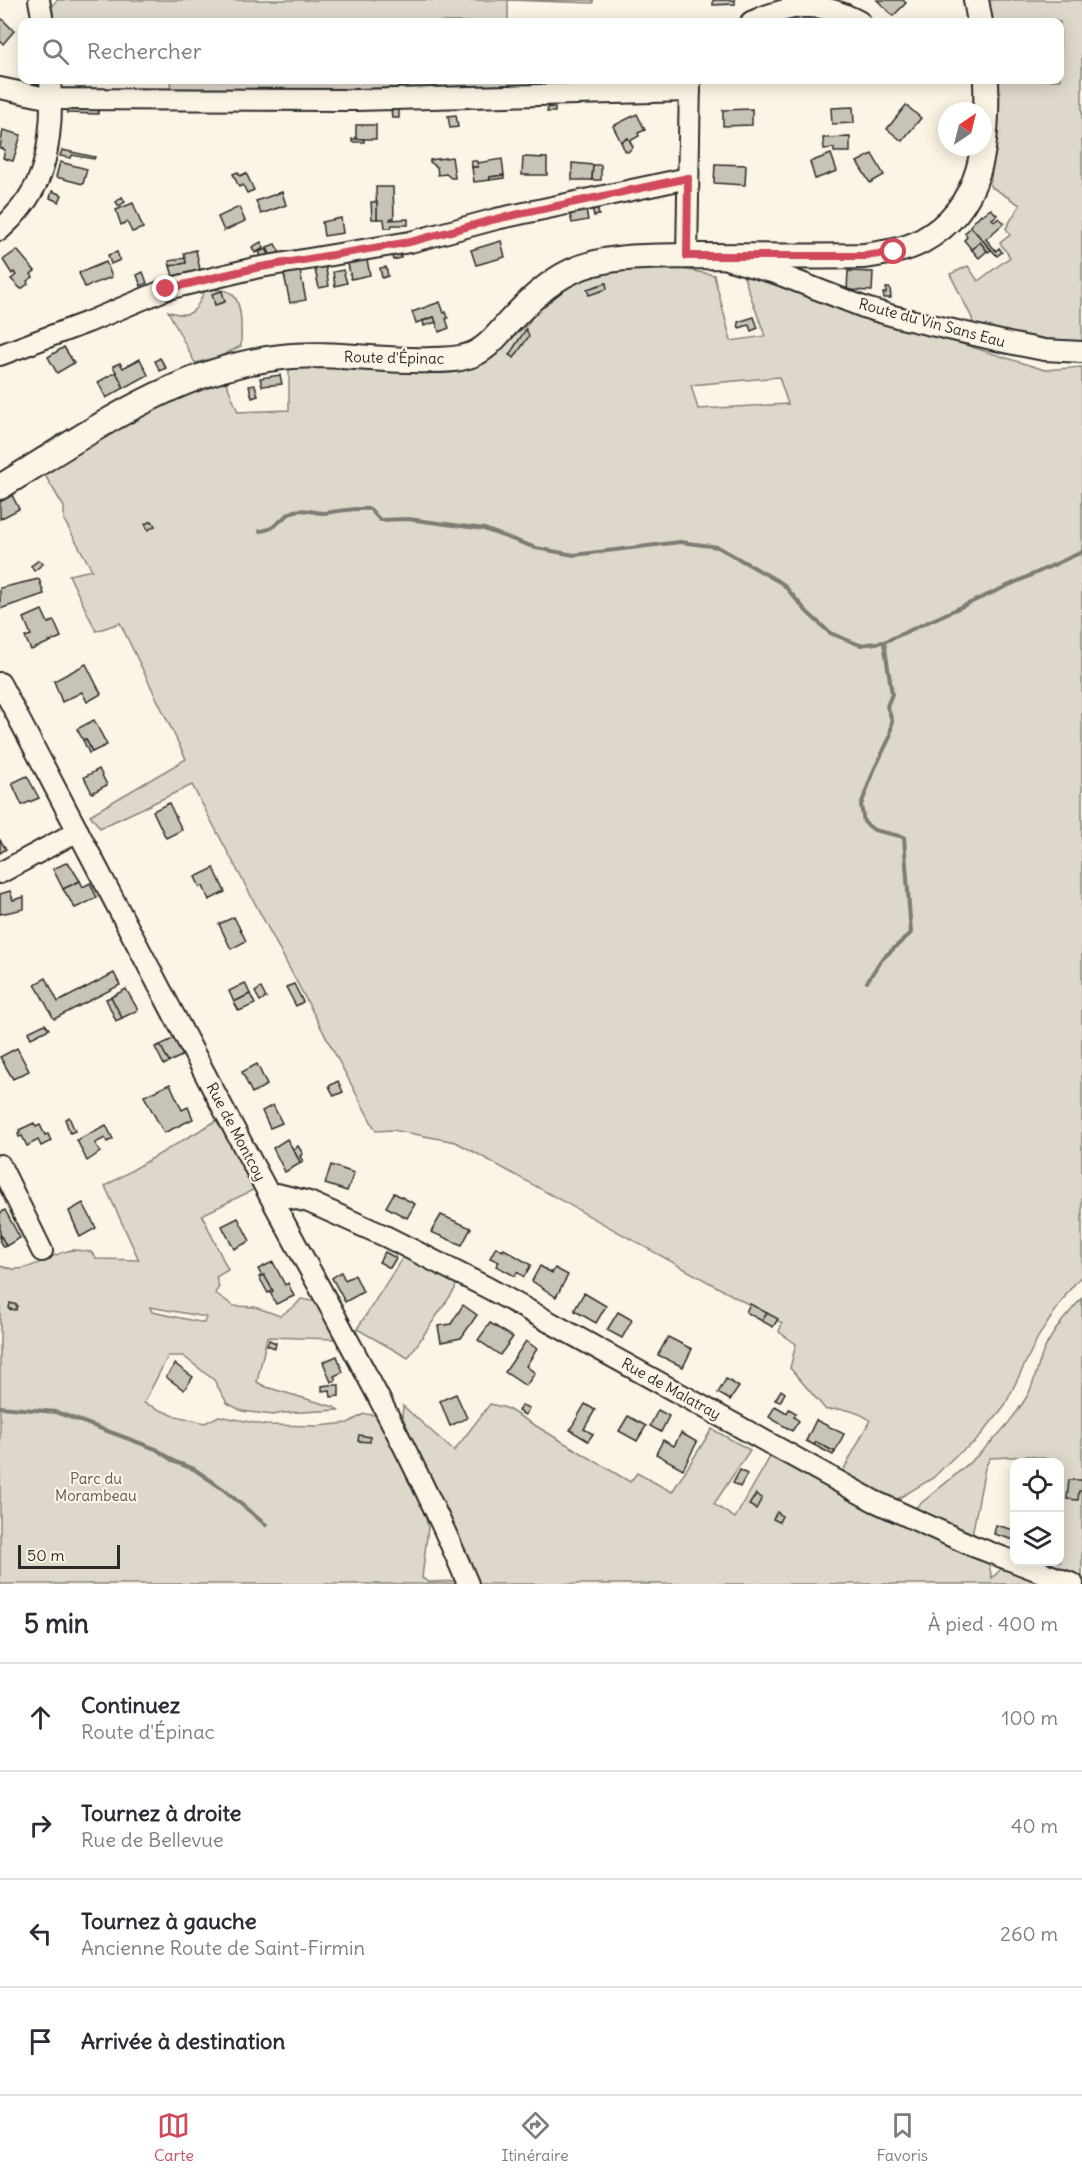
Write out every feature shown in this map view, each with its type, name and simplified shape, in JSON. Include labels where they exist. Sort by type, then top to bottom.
[{"type":"main road","points":[[976,0],[979,18]]},
{"type":"main road","name":"Route d'Épinac","points":[[0,487],[149,399],[201,375],[230,366],[282,356],[418,361],[448,360],[469,356],[483,348],[554,280],[594,263],[687,256],[864,256],[894,252],[921,242],[943,227],[958,211],[975,182],[984,152],[986,84]]},
{"type":"street","points":[[39,0],[42,18]]},
{"type":"street","points":[[762,18],[786,9],[808,6],[841,11],[853,18]]},
{"type":"street","points":[[0,88],[356,100],[690,85],[687,256]]},
{"type":"street","points":[[0,230],[23,206],[34,189],[47,145],[51,89]]},
{"type":"street","points":[[0,356],[166,289],[255,268],[410,242],[496,219],[688,178]]},
{"type":"street","name":"Route du Vin Sans Eau","points":[[717,256],[778,274],[866,308],[897,317],[1009,344],[1044,350],[1082,352]]},
{"type":"street","name":"Rue de Montcoy","points":[[0,683],[270,1196],[385,1409],[434,1507],[468,1584]]},
{"type":"street","points":[[0,873],[78,831]]},
{"type":"street","points":[[0,1164],[42,1251]]},
{"type":"street","name":"Rue de Malatray","points":[[270,1196],[277,1194],[309,1202],[385,1236],[488,1288],[874,1501],[973,1546],[1073,1584]]},
{"type":"green space","points":[[57,0],[508,0],[508,18],[53,18],[52,7]]},
{"type":"green space","points":[[508,0],[593,0],[593,3]]},
{"type":"green space","points":[[988,0],[1082,0],[1082,342],[1053,340],[973,326],[972,318],[950,274],[968,266],[978,281],[1010,257],[1000,243],[1010,235],[1006,228],[1020,205],[990,186],[996,138],[994,84],[1064,84],[1064,18],[987,18]]},
{"type":"green space","points":[[170,84],[509,84],[509,87],[171,92]]},
{"type":"green space","points":[[644,267],[678,268],[714,275],[731,341],[765,336],[742,272],[1045,370],[1082,367],[1082,1275],[1038,1337],[1005,1405],[976,1441],[954,1457],[933,1478],[896,1500],[842,1473],[870,1420],[849,1410],[826,1410],[790,1368],[796,1344],[779,1332],[782,1323],[456,1142],[393,1130],[376,1131],[192,785],[100,828],[90,815],[186,759],[120,623],[96,631],[69,575],[92,570],[64,520],[64,507],[43,472],[145,414],[224,377],[238,412],[289,410],[289,367],[487,359],[528,324],[538,307],[561,286],[597,271]],"holes":[[[779,377],[788,404],[698,409],[691,385]]]},
{"type":"green space","points":[[205,289],[227,291],[234,296],[241,317],[241,346],[219,357],[195,363],[168,311],[176,314],[192,312]]},
{"type":"green space","name":"Parc du Morambeau","points":[[219,1119],[257,1188],[202,1215],[228,1270],[216,1277],[219,1287],[215,1293],[234,1306],[255,1307],[280,1316],[301,1299],[317,1302],[336,1339],[267,1337],[257,1382],[338,1410],[273,1415],[242,1411],[227,1403],[214,1380],[183,1356],[168,1356],[144,1403],[172,1415],[205,1423],[219,1416],[265,1425],[318,1426],[348,1423],[364,1414],[376,1415],[424,1510],[428,1527],[422,1578],[429,1582],[460,1581],[461,1584],[0,1584],[0,1266],[10,1269],[29,1267],[72,1250],[91,1252],[97,1259],[139,1260],[105,1186]],"holes":[[[150,1307],[206,1317],[204,1323],[152,1312]]]},
{"type":"green space","points":[[403,1257],[456,1282],[455,1289],[408,1358],[357,1329]]},
{"type":"green space","points":[[1082,1298],[1082,1576],[1053,1566],[1064,1566],[1064,1458],[1029,1456],[990,1458],[985,1468],[972,1535],[915,1508],[961,1471],[1003,1430],[1029,1393],[1042,1356],[1061,1322]]},
{"type":"green space","points":[[490,1404],[506,1408],[630,1482],[637,1473],[672,1492],[712,1429],[750,1450],[714,1504],[735,1518],[770,1457],[885,1516],[988,1561],[992,1578],[1003,1567],[1052,1584],[478,1584],[402,1416],[403,1406],[454,1451]]},
{"type":"building","points":[[713,0],[735,0],[735,4],[713,5]]},
{"type":"building","points":[[877,0],[903,0],[906,3],[893,16]]},
{"type":"building","points":[[0,17],[14,31],[3,44],[0,41]]},
{"type":"building","points":[[68,103],[99,105],[98,114],[67,113]]},
{"type":"building","points":[[906,105],[921,118],[902,141],[887,129]]},
{"type":"building","points":[[548,107],[555,108],[555,112],[547,112]]},
{"type":"building","points":[[853,107],[854,123],[832,124],[831,108]]},
{"type":"building","points":[[391,108],[399,108],[399,118],[392,118]]},
{"type":"building","points":[[752,109],[752,125],[723,126],[723,110]]},
{"type":"building","points":[[637,114],[645,130],[630,141],[628,138],[621,142],[613,126]]},
{"type":"building","points":[[456,115],[458,127],[450,128],[448,116]]},
{"type":"building","points":[[356,125],[376,125],[376,139],[356,139]]},
{"type":"building","points":[[3,130],[21,135],[13,161],[3,158],[5,150],[0,148]]},
{"type":"building","points":[[850,137],[850,152],[834,152],[834,148],[824,149],[823,138]]},
{"type":"building","points":[[628,138],[633,147],[628,152],[625,151],[621,142]]},
{"type":"building","points":[[352,139],[364,139],[364,142],[352,142]]},
{"type":"building","points":[[62,150],[95,157],[94,159],[72,155],[71,158],[60,156]]},
{"type":"building","points":[[831,154],[837,171],[815,179],[810,162]]},
{"type":"building","points":[[872,154],[884,175],[870,183],[857,162]]},
{"type":"building","points":[[452,157],[455,178],[446,174],[438,175],[437,167],[430,160]]},
{"type":"building","points":[[523,157],[547,158],[547,175],[522,175]]},
{"type":"building","points":[[502,159],[504,175],[474,182],[472,167],[478,167],[477,163]]},
{"type":"building","points":[[471,161],[477,161],[478,167],[472,167]]},
{"type":"building","points":[[60,162],[87,169],[83,184],[56,177]]},
{"type":"building","points":[[572,163],[593,165],[592,180],[572,180]]},
{"type":"building","points":[[715,164],[746,165],[745,185],[714,183]]},
{"type":"building","points":[[593,165],[601,165],[601,180],[592,180]]},
{"type":"building","points":[[238,172],[240,176],[246,173],[254,190],[247,193],[243,185],[239,187],[233,174]]},
{"type":"building","points":[[504,175],[504,178],[490,180],[490,177]]},
{"type":"building","points":[[376,187],[393,187],[394,218],[390,220],[408,219],[408,225],[392,225],[391,228],[385,228],[384,219],[377,219]]},
{"type":"building","points":[[52,191],[62,195],[59,202],[50,198]]},
{"type":"building","points":[[282,192],[286,205],[261,214],[256,201]]},
{"type":"building","points":[[122,197],[125,202],[119,206],[116,202]]},
{"type":"building","points":[[584,201],[588,220],[572,223],[568,205]]},
{"type":"building","points":[[371,202],[377,202],[377,219],[372,219]]},
{"type":"building","points":[[133,203],[143,228],[132,232],[127,222],[121,225],[116,210]]},
{"type":"building","points":[[239,207],[245,221],[224,231],[218,217]]},
{"type":"building","points":[[597,207],[599,215],[594,216],[592,208]]},
{"type":"building","points":[[991,209],[997,215],[992,219],[995,221],[999,218],[1004,223],[986,239],[996,251],[999,248],[1002,252],[997,256],[970,226],[981,214]]},
{"type":"building","points":[[341,218],[343,233],[324,236],[322,222]]},
{"type":"building","points":[[971,227],[991,250],[988,252],[980,242],[972,250],[964,240],[967,237],[965,233]]},
{"type":"building","points":[[501,241],[505,257],[476,265],[471,250]]},
{"type":"building","points":[[261,242],[264,248],[255,253],[252,247]]},
{"type":"building","points":[[980,242],[987,251],[979,258],[972,250]]},
{"type":"building","points":[[275,244],[280,253],[271,257],[267,247]]},
{"type":"building","points":[[266,249],[269,254],[262,258],[259,252]]},
{"type":"building","points":[[17,250],[35,271],[31,274],[33,277],[27,281],[28,284],[21,289],[11,279],[16,275],[14,272],[12,274],[3,260]]},
{"type":"building","points":[[196,250],[200,270],[173,276],[170,266],[186,263],[184,253]]},
{"type":"building","points":[[117,252],[120,260],[111,264],[108,255]]},
{"type":"building","points":[[400,253],[401,258],[393,260],[392,255]]},
{"type":"building","points":[[366,255],[370,275],[351,279],[347,258]]},
{"type":"building","points":[[185,258],[186,263],[170,266],[169,261]]},
{"type":"building","points":[[106,262],[112,277],[85,287],[79,273]]},
{"type":"building","points":[[325,263],[329,286],[319,288],[314,265]]},
{"type":"building","points":[[386,267],[388,276],[382,278],[380,268]]},
{"type":"building","points":[[343,270],[347,283],[335,286],[333,272]]},
{"type":"building","points":[[300,271],[306,300],[290,303],[284,274]]},
{"type":"building","points":[[848,271],[873,272],[872,291],[847,290]]},
{"type":"building","points":[[143,272],[147,283],[141,286],[137,275]]},
{"type":"building","points":[[606,283],[607,289],[589,295],[587,289]]},
{"type":"building","points":[[886,288],[890,288],[891,298],[884,298],[883,293],[886,293]]},
{"type":"building","points":[[222,291],[225,302],[215,305],[212,294]]},
{"type":"building","points":[[440,302],[444,313],[446,312],[449,328],[439,332],[434,317],[416,323],[412,312]]},
{"type":"building","points":[[434,317],[436,322],[424,326],[423,321]]},
{"type":"building","points":[[754,317],[758,328],[751,331],[749,325],[739,328],[738,322]]},
{"type":"building","points":[[526,329],[529,336],[514,358],[509,355]]},
{"type":"building","points":[[64,347],[74,363],[57,373],[48,357]]},
{"type":"building","points":[[160,358],[166,368],[160,371],[155,361]]},
{"type":"building","points":[[140,359],[148,375],[124,388],[113,366],[120,363],[123,368]]},
{"type":"building","points":[[116,372],[124,388],[106,398],[98,382]]},
{"type":"building","points":[[280,375],[282,384],[262,386],[260,378]]},
{"type":"building","points":[[255,385],[258,396],[252,398],[249,386]]},
{"type":"building","points":[[12,495],[19,509],[0,519],[0,502]]},
{"type":"building","points":[[152,521],[155,526],[148,530],[145,524]]},
{"type":"building","points":[[39,560],[43,564],[34,571],[31,566]]},
{"type":"building","points":[[39,579],[44,594],[0,609],[0,588]]},
{"type":"building","points":[[42,610],[48,623],[54,621],[61,637],[31,650],[25,637],[31,635],[24,618]]},
{"type":"building","points":[[86,664],[101,694],[87,702],[82,692],[62,702],[54,681]]},
{"type":"building","points":[[94,720],[107,745],[92,752],[86,739],[83,740],[77,729]]},
{"type":"building","points":[[86,739],[92,752],[89,753],[83,740]]},
{"type":"building","points":[[99,769],[107,785],[92,793],[84,777]]},
{"type":"building","points":[[27,776],[39,798],[22,805],[12,783]]},
{"type":"building","points":[[169,803],[182,830],[166,838],[153,811]]},
{"type":"building","points":[[0,840],[6,849],[0,853]]},
{"type":"building","points":[[68,862],[80,881],[63,889],[53,869]]},
{"type":"building","points":[[214,868],[225,892],[209,900],[203,886],[200,887],[195,877]]},
{"type":"building","points":[[80,881],[83,887],[90,883],[97,898],[75,908],[63,889]]},
{"type":"building","points":[[10,891],[13,900],[24,897],[24,909],[0,914],[0,894]]},
{"type":"building","points":[[234,917],[246,941],[231,949],[219,924]]},
{"type":"building","points":[[114,973],[120,985],[54,1019],[35,984],[46,978],[58,1002]]},
{"type":"building","points":[[245,983],[250,994],[234,1002],[229,991]]},
{"type":"building","points":[[294,984],[303,1002],[296,1006],[286,987]]},
{"type":"building","points":[[261,988],[266,998],[260,1001],[255,992]]},
{"type":"building","points":[[126,989],[138,1010],[122,1018],[111,997]]},
{"type":"building","points":[[250,994],[255,1004],[239,1011],[234,1002]]},
{"type":"building","points":[[111,997],[122,1018],[116,1021],[106,999]]},
{"type":"building","points":[[45,1024],[49,1029],[31,1038],[28,1032]]},
{"type":"building","points":[[177,1037],[186,1054],[169,1062],[160,1045]]},
{"type":"building","points":[[160,1045],[169,1062],[164,1065],[155,1047]]},
{"type":"building","points":[[17,1048],[29,1071],[13,1079],[0,1057]]},
{"type":"building","points":[[257,1064],[267,1085],[252,1093],[242,1072]]},
{"type":"building","points":[[338,1081],[343,1092],[334,1096],[329,1086]]},
{"type":"building","points":[[170,1084],[182,1110],[188,1107],[193,1119],[164,1133],[144,1096]]},
{"type":"building","points":[[273,1105],[282,1123],[270,1128],[262,1111]]},
{"type":"building","points":[[69,1117],[75,1131],[70,1133],[65,1119]]},
{"type":"building","points":[[34,1123],[36,1127],[40,1125],[51,1141],[41,1146],[38,1140],[27,1146],[22,1136],[19,1137],[19,1130]]},
{"type":"building","points":[[106,1125],[113,1139],[107,1142],[105,1138],[95,1143],[100,1152],[87,1161],[77,1140]]},
{"type":"building","points":[[287,1139],[301,1163],[285,1172],[273,1148]]},
{"type":"building","points":[[298,1146],[303,1154],[300,1156],[303,1161],[301,1163],[293,1149]]},
{"type":"building","points":[[331,1165],[354,1173],[347,1191],[325,1184]]},
{"type":"building","points":[[394,1193],[415,1204],[407,1218],[386,1207]]},
{"type":"building","points":[[83,1203],[96,1228],[80,1237],[69,1211]]},
{"type":"building","points":[[5,1210],[20,1238],[6,1246],[0,1234],[0,1213]]},
{"type":"building","points":[[441,1215],[471,1228],[462,1245],[431,1232]]},
{"type":"building","points":[[238,1218],[250,1241],[234,1249],[222,1226]]},
{"type":"building","points":[[0,1234],[6,1246],[3,1247],[0,1242]]},
{"type":"building","points":[[496,1247],[503,1251],[504,1249],[531,1265],[524,1277],[517,1272],[515,1276],[496,1266],[499,1262],[490,1258]]},
{"type":"building","points":[[385,1252],[396,1258],[390,1268],[379,1262]]},
{"type":"building","points":[[273,1262],[285,1285],[288,1283],[294,1296],[276,1304],[270,1292],[273,1291],[258,1269]]},
{"type":"building","points":[[540,1266],[552,1273],[555,1268],[568,1275],[556,1297],[532,1281]]},
{"type":"building","points":[[341,1272],[345,1280],[355,1275],[363,1292],[345,1302],[332,1278]]},
{"type":"building","points":[[264,1275],[273,1291],[268,1293],[259,1277]]},
{"type":"building","points":[[584,1293],[606,1306],[596,1323],[575,1311]]},
{"type":"building","points":[[10,1303],[17,1305],[16,1310],[9,1309]]},
{"type":"building","points":[[750,1304],[767,1313],[762,1321],[746,1312]]},
{"type":"building","points":[[463,1305],[477,1315],[461,1338],[441,1342],[438,1326],[451,1324]]},
{"type":"building","points":[[618,1312],[632,1320],[622,1338],[607,1330]]},
{"type":"building","points":[[767,1313],[778,1319],[773,1327],[762,1321]]},
{"type":"building","points":[[490,1323],[513,1337],[500,1355],[478,1340]]},
{"type":"building","points":[[668,1337],[692,1349],[683,1367],[658,1355]]},
{"type":"building","points":[[269,1340],[276,1343],[275,1348],[267,1345]]},
{"type":"building","points":[[526,1341],[537,1349],[526,1366],[535,1373],[526,1386],[505,1372]]},
{"type":"building","points":[[337,1356],[343,1372],[334,1376],[336,1380],[331,1382],[323,1362]]},
{"type":"building","points":[[175,1364],[193,1377],[184,1390],[166,1377]]},
{"type":"building","points":[[726,1379],[739,1387],[730,1400],[718,1393]]},
{"type":"building","points":[[339,1385],[339,1396],[331,1397],[330,1390],[322,1391],[322,1386]]},
{"type":"building","points":[[781,1390],[785,1393],[780,1402],[775,1400]]},
{"type":"building","points":[[456,1394],[467,1418],[450,1426],[440,1401]]},
{"type":"building","points":[[585,1404],[595,1410],[584,1429],[593,1434],[588,1441],[570,1430]]},
{"type":"building","points":[[522,1405],[529,1408],[525,1415],[518,1411]]},
{"type":"building","points":[[775,1406],[787,1413],[789,1409],[796,1413],[794,1417],[799,1421],[792,1431],[769,1417]]},
{"type":"building","points":[[658,1410],[669,1416],[661,1432],[650,1426]]},
{"type":"building","points":[[628,1416],[646,1426],[637,1441],[619,1431]]},
{"type":"building","points":[[816,1420],[844,1434],[835,1452],[816,1442],[814,1445],[806,1441]]},
{"type":"building","points":[[681,1433],[697,1442],[683,1469],[656,1454],[663,1440],[674,1446]]},
{"type":"building","points":[[359,1435],[370,1437],[370,1442],[358,1441]]},
{"type":"building","points":[[816,1442],[835,1452],[833,1455],[814,1445]]},
{"type":"building","points":[[740,1470],[747,1474],[740,1487],[733,1483]]},
{"type":"building","points":[[1069,1480],[1082,1480],[1082,1491],[1079,1491],[1078,1500],[1067,1499]]},
{"type":"building","points":[[756,1494],[762,1498],[756,1509],[749,1505]]},
{"type":"building","points":[[777,1512],[782,1516],[779,1522],[773,1519]]},
{"type":"building","points":[[996,1525],[1010,1529],[1010,1539],[994,1534]]},
{"type":"waterway","points":[[260,531],[270,529],[290,513],[298,510],[323,513],[370,509],[380,520],[408,519],[484,529],[536,548],[574,555],[680,542],[718,547],[783,584],[807,612],[830,633],[860,645],[884,642],[1082,552]]},
{"type":"waterway","points":[[867,982],[881,960],[911,933],[904,837],[874,830],[864,822],[861,805],[890,737],[892,720],[887,706],[892,694],[884,642]]},
{"type":"waterway","points":[[0,1407],[56,1412],[156,1449],[175,1462],[194,1469],[223,1489],[266,1525]]},
{"type":"route","points":[[166,289],[255,268],[410,242],[496,219],[688,178],[687,256],[864,256],[894,252]]}]
